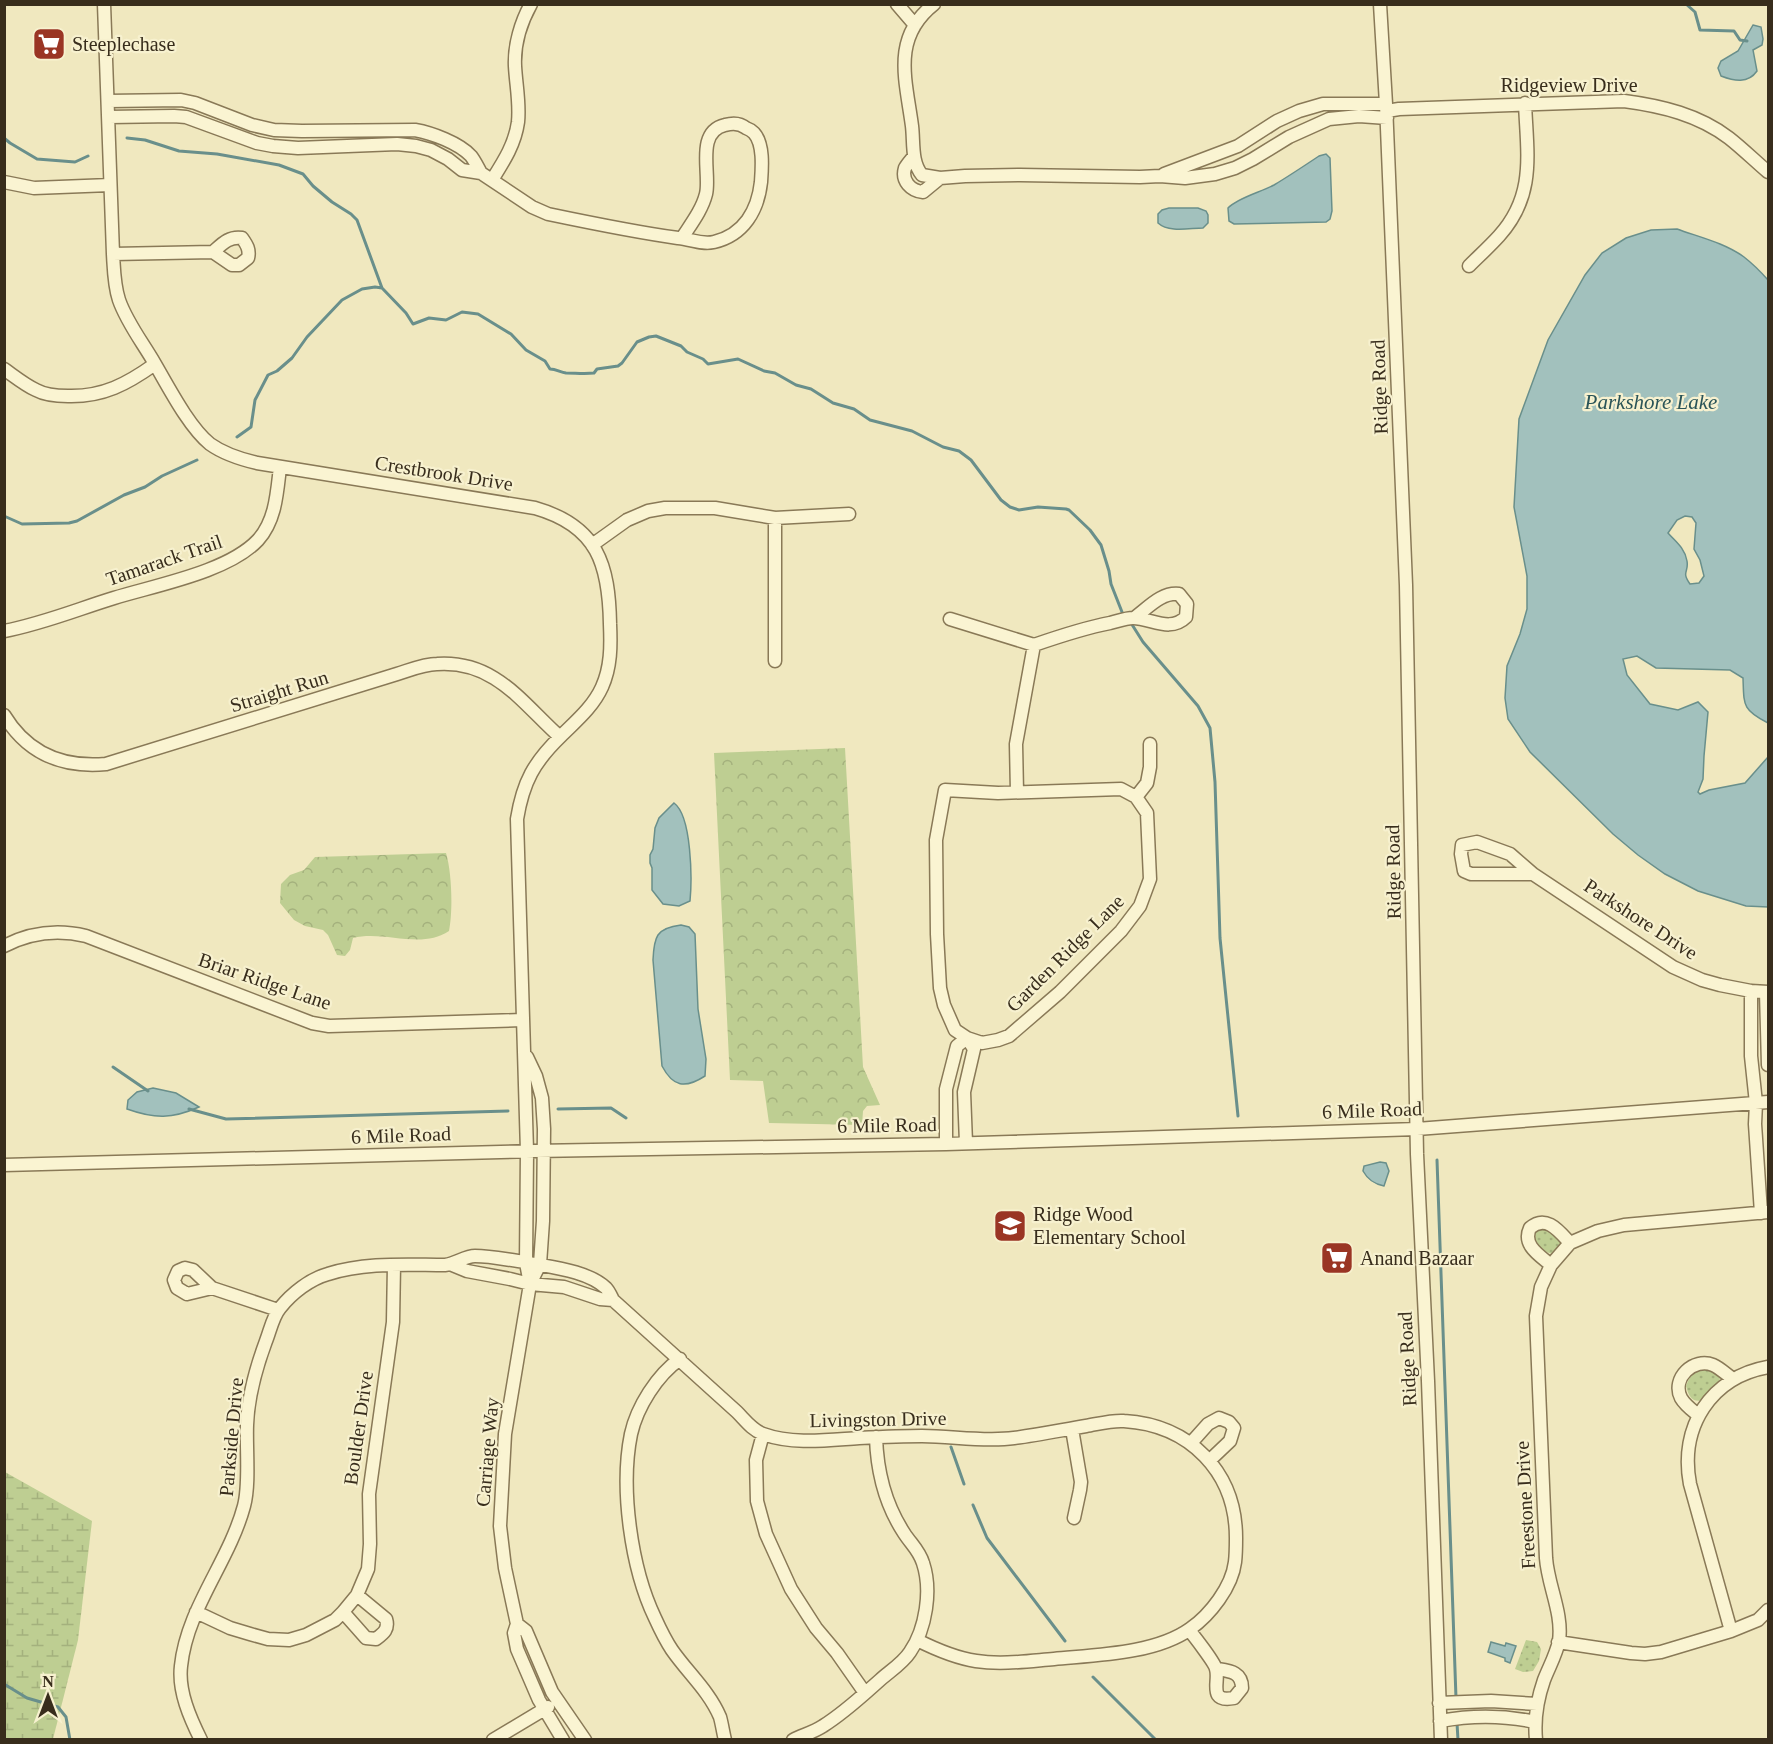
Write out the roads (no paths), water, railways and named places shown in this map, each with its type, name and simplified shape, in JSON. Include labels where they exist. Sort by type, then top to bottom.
[{"type":"street","name":"Crestbrook Drive","points":[[104,4],[113,254],[119,302],[192,423],[210,444],[228,455],[280,467],[552,512],[580,530],[602,563],[609,597],[611,653],[607,674],[602,688],[583,715],[536,764],[526,780],[517,819],[527,1151]]},
{"type":"street","points":[[492,180],[507,157],[516,131],[519,103],[516,49],[523,20],[531,4]]},
{"type":"street","points":[[897,4],[915,25]]},
{"type":"street","points":[[934,4],[915,25],[906,42],[903,61],[904,86],[911,122],[914,156],[916,168],[922,175],[940,178],[1020,175],[1185,178],[1215,174],[1235,168],[1289,136],[1329,119],[1387,111]]},
{"type":"street","name":"Ridge Road","points":[[1380,4],[1387,111],[1406,585],[1418,1203],[1428,1382],[1441,1740]]},
{"type":"street","points":[[108,101],[188,101],[252,125],[274,130],[398,129],[432,133],[471,156],[481,173]]},
{"type":"street","name":"Ridgeview Drive","points":[[1387,111],[1624,101],[1675,110],[1703,122],[1728,137],[1768,172]]},
{"type":"street","points":[[1160,176],[1226,151],[1254,138],[1277,122],[1299,111],[1323,104],[1387,111]]},
{"type":"street","points":[[1469,266],[1507,226],[1523,195],[1528,164],[1525,104]]},
{"type":"street","points":[[109,117],[186,117],[273,146],[397,144],[416,146],[431,150],[462,170],[481,173],[532,207],[548,214],[696,242],[718,241],[729,236],[746,222],[755,210],[761,180],[760,153],[754,133],[742,125],[732,123],[720,126],[710,136],[706,147],[707,193],[699,212],[682,238]]},
{"type":"street","points":[[397,144],[398,129]]},
{"type":"street","points":[[273,146],[274,130]]},
{"type":"street","points":[[1254,138],[1262,154]]},
{"type":"street","points":[[914,156],[906,167],[904,175],[908,186],[915,191],[923,192],[940,178]]},
{"type":"street","points":[[4,182],[34,188],[110,185]]},
{"type":"street","points":[[113,254],[213,252]]},
{"type":"street","points":[[4,369],[36,391],[58,396],[79,396],[98,394],[117,386],[155,364]]},
{"type":"street","name":"Tamarack Trail","points":[[4,631],[193,574],[232,559],[258,539],[269,523],[277,498],[280,467]]},
{"type":"street","points":[[592,545],[627,520],[648,511],[665,508],[716,508],[775,518],[849,514]]},
{"type":"street","points":[[775,518],[775,661]]},
{"type":"street","points":[[950,619],[1034,645],[1087,627],[1134,618]]},
{"type":"street","points":[[1017,792],[1016,744],[1034,645]]},
{"type":"street","name":"Straight Run","points":[[4,716],[23,739],[49,756],[75,765],[106,764],[397,674],[443,664],[468,666],[495,677],[512,690],[560,737]]},
{"type":"street","points":[[966,1143],[964,1092],[974,1049],[967,1038],[955,1030],[944,1005],[940,988],[936,840],[945,790],[1017,792],[1121,789],[1136,797],[1147,783],[1150,744]]},
{"type":"street","name":"Garden Ridge Lane","points":[[967,1038],[982,1043],[1009,1036],[1060,992],[1120,931],[1140,906],[1150,879],[1147,813],[1136,797]]},
{"type":"street","name":"Parkshore Drive","points":[[1533,873],[1471,874],[1464,871],[1462,845],[1478,842],[1510,854],[1533,873],[1673,967],[1711,983],[1750,991],[1768,992]]},
{"type":"street","name":"Briar Ridge Lane","points":[[4,946],[39,933],[73,933],[312,1023],[329,1026],[522,1020]]},
{"type":"street","points":[[1750,991],[1751,1056],[1762,1103],[1755,1124],[1765,1212]]},
{"type":"street","points":[[1768,992],[1768,1065]]},
{"type":"street","points":[[946,1144],[946,1089],[957,1046],[967,1038]]},
{"type":"street","name":"Crestbrook Drive","points":[[525,1051],[536,1076],[542,1098],[544,1151]]},
{"type":"street","name":"6 Mile Road","points":[[4,1165],[527,1151],[946,1144],[1417,1129],[1762,1103]]},
{"type":"street","name":"Carriage Way","points":[[527,1151],[526,1263],[531,1284]]},
{"type":"street","name":"Carriage Way","points":[[544,1151],[540,1264],[531,1284],[505,1434],[500,1526],[505,1568],[517,1624],[514,1633],[517,1649],[544,1710],[563,1740]]},
{"type":"street","name":"Freestone Drive","points":[[1536,1740],[1534,1722],[1537,1704],[1558,1642],[1558,1615],[1546,1567],[1536,1316],[1541,1287],[1551,1266],[1570,1243],[1598,1231],[1624,1226],[1765,1212]]},
{"type":"street","points":[[1551,1266],[1530,1247],[1527,1234],[1530,1228],[1538,1223],[1551,1224],[1570,1243]]},
{"type":"street","name":"Parkside Drive","points":[[201,1740],[191,1721],[183,1692],[180,1669],[184,1646],[196,1612],[230,1541],[244,1505],[247,1423],[252,1387],[278,1310],[300,1288],[324,1275],[356,1268],[450,1264],[473,1256],[540,1264]]},
{"type":"street","name":"Parkside Drive","points":[[450,1264],[467,1271],[531,1284]]},
{"type":"street","name":"Livingston Drive","points":[[540,1264],[560,1268],[595,1281],[606,1288],[613,1300],[680,1359],[748,1424],[763,1434],[811,1442],[922,1436],[1012,1438],[1123,1420],[1152,1425],[1191,1443],[1210,1460],[1223,1482],[1229,1497],[1236,1532],[1235,1565],[1213,1608],[1189,1630],[1143,1648],[1078,1657],[994,1663],[967,1660],[917,1640]]},
{"type":"street","name":"Boulder Drive","points":[[196,1612],[230,1628],[268,1639],[289,1640],[323,1627],[343,1612],[357,1594],[368,1569],[369,1494],[393,1322],[394,1265]]},
{"type":"street","name":"Livingston Drive","points":[[531,1284],[564,1287],[600,1299],[613,1300]]},
{"type":"street","points":[[212,1288],[278,1310]]},
{"type":"street","points":[[680,1359],[670,1366],[652,1387],[631,1433],[626,1467],[626,1490],[633,1548],[654,1616],[672,1649],[710,1698],[720,1718],[725,1740]]},
{"type":"street","points":[[1698,1415],[1682,1400],[1680,1393],[1681,1378],[1687,1370],[1696,1364],[1714,1365],[1733,1379]]},
{"type":"street","points":[[1731,1631],[1688,1474],[1687,1460],[1690,1440],[1698,1415],[1721,1388],[1733,1379],[1768,1367]]},
{"type":"street","points":[[1191,1443],[1208,1424],[1219,1418],[1229,1422],[1234,1428],[1230,1441],[1210,1460]]},
{"type":"street","points":[[1072,1429],[1080,1482],[1074,1518]]},
{"type":"street","points":[[763,1434],[756,1460],[757,1500],[766,1534],[791,1589],[816,1628],[865,1693]]},
{"type":"street","points":[[793,1740],[836,1718],[910,1653],[921,1631],[925,1612],[927,1576],[915,1545],[905,1534],[892,1512],[885,1494],[876,1458],[876,1437]]},
{"type":"street","points":[[343,1612],[366,1638],[376,1639],[385,1633],[388,1625],[386,1619],[357,1594]]},
{"type":"street","points":[[1558,1642],[1645,1654],[1661,1652],[1731,1631],[1758,1620],[1768,1610]]},
{"type":"street","name":"Carriage Way","points":[[517,1624],[526,1631],[552,1692],[585,1740]]},
{"type":"street","points":[[1189,1630],[1216,1670]]},
{"type":"street","points":[[493,1740],[557,1700]]},
{"type":"street","points":[[1439,1703],[1491,1701],[1537,1704]]},
{"type":"street","points":[[1440,1721],[1460,1717],[1492,1716],[1534,1722]]},
{"type":"water","points":[[1753,25],[1761,27],[1763,39],[1762,45],[1753,50],[1757,71],[1745,80],[1721,76],[1718,68],[1721,61],[1738,51]]},
{"type":"water","points":[[1326,154],[1330,158],[1332,211],[1330,219],[1326,222],[1234,224],[1229,221],[1228,208],[1232,204],[1274,185],[1319,156]]},
{"type":"water","points":[[1169,208],[1198,208],[1206,211],[1208,223],[1203,228],[1168,228],[1158,223],[1158,214]]},
{"type":"water","name":"Parkshore Lake","points":[[1677,229],[1720,244],[1744,257],[1768,280],[1768,723],[1753,714],[1746,706],[1743,678],[1730,670],[1656,668],[1637,656],[1623,659],[1627,675],[1650,704],[1678,710],[1698,702],[1708,712],[1703,779],[1698,792],[1700,794],[1745,783],[1768,757],[1768,907],[1746,906],[1698,891],[1665,874],[1638,855],[1613,834],[1530,752],[1508,719],[1505,698],[1507,666],[1527,609],[1527,576],[1514,507],[1519,419],[1548,340],[1585,275],[1602,253],[1626,238],[1651,230]],"holes":[[[1685,516],[1692,517],[1696,523],[1694,549],[1700,560],[1704,576],[1699,583],[1690,584],[1686,577],[1686,556],[1668,533],[1677,520]]]},
{"type":"water","points":[[674,803],[680,810],[688,834],[691,864],[690,901],[679,906],[663,904],[652,890],[650,863],[655,828],[659,818]]},
{"type":"water","points":[[681,925],[689,927],[695,934],[698,1009],[706,1059],[705,1076],[686,1084],[675,1082],[662,1066],[653,960],[654,945],[661,931]]},
{"type":"water","points":[[153,1088],[176,1093],[199,1107],[172,1116],[146,1115],[127,1109],[128,1100],[137,1092]]},
{"type":"water","points":[[1380,1162],[1386,1163],[1389,1171],[1384,1186],[1372,1181],[1363,1171],[1364,1166]]},
{"type":"water","points":[[1491,1642],[1516,1646],[1510,1663],[1505,1661],[1505,1658],[1488,1652]]},
{"type":"waterway","points":[[1686,4],[1695,12],[1700,30],[1734,31],[1740,40],[1747,41]]},
{"type":"waterway","points":[[4,138],[37,159],[75,162],[88,156]]},
{"type":"waterway","points":[[127,138],[145,140],[179,151],[217,154],[279,165],[303,174],[313,186],[357,220],[382,288],[406,313],[413,324],[429,318],[446,320],[462,312],[478,314],[511,334],[526,350],[545,361],[550,369],[566,373],[594,373],[597,369],[618,366],[637,342],[656,336],[681,346],[708,364],[738,359],[764,371],[775,373],[796,385],[811,389],[833,403],[854,409],[870,420],[912,431],[943,447],[959,451],[971,460],[1001,500],[1010,507],[1019,510],[1038,507],[1066,509],[1090,530],[1101,545],[1111,584],[1122,612]]},
{"type":"waterway","points":[[237,437],[251,427],[255,400],[268,375],[277,371],[292,358],[307,337],[342,300],[362,289],[382,288]]},
{"type":"waterway","points":[[4,516],[22,524],[77,521],[124,495],[145,487],[162,476],[197,460]]},
{"type":"waterway","points":[[1131,623],[1143,642],[1198,706],[1210,728],[1215,782],[1220,938],[1238,1116]]},
{"type":"waterway","points":[[113,1067],[148,1091]]},
{"type":"waterway","points":[[558,1109],[611,1108],[626,1118]]},
{"type":"waterway","points":[[189,1109],[226,1119],[508,1111]]},
{"type":"waterway","points":[[1437,1160],[1456,1698]]},
{"type":"waterway","points":[[951,1447],[964,1484]]},
{"type":"waterway","points":[[973,1505],[987,1538],[1065,1641]]},
{"type":"waterway","points":[[1093,1677],[1156,1740]]},
{"type":"waterway","points":[[4,1684],[27,1698],[58,1707],[66,1717],[70,1740]]},
{"type":"waterway","points":[[1457,1723],[1458,1740]]},
{"type":"place","name":"Steeplechase","points":[[49,44]]},
{"type":"place","name":"Ridge Wood Elementary School","points":[[1010,1226]]},
{"type":"place","name":"Anand Bazaar","points":[[1337,1258]]}]
